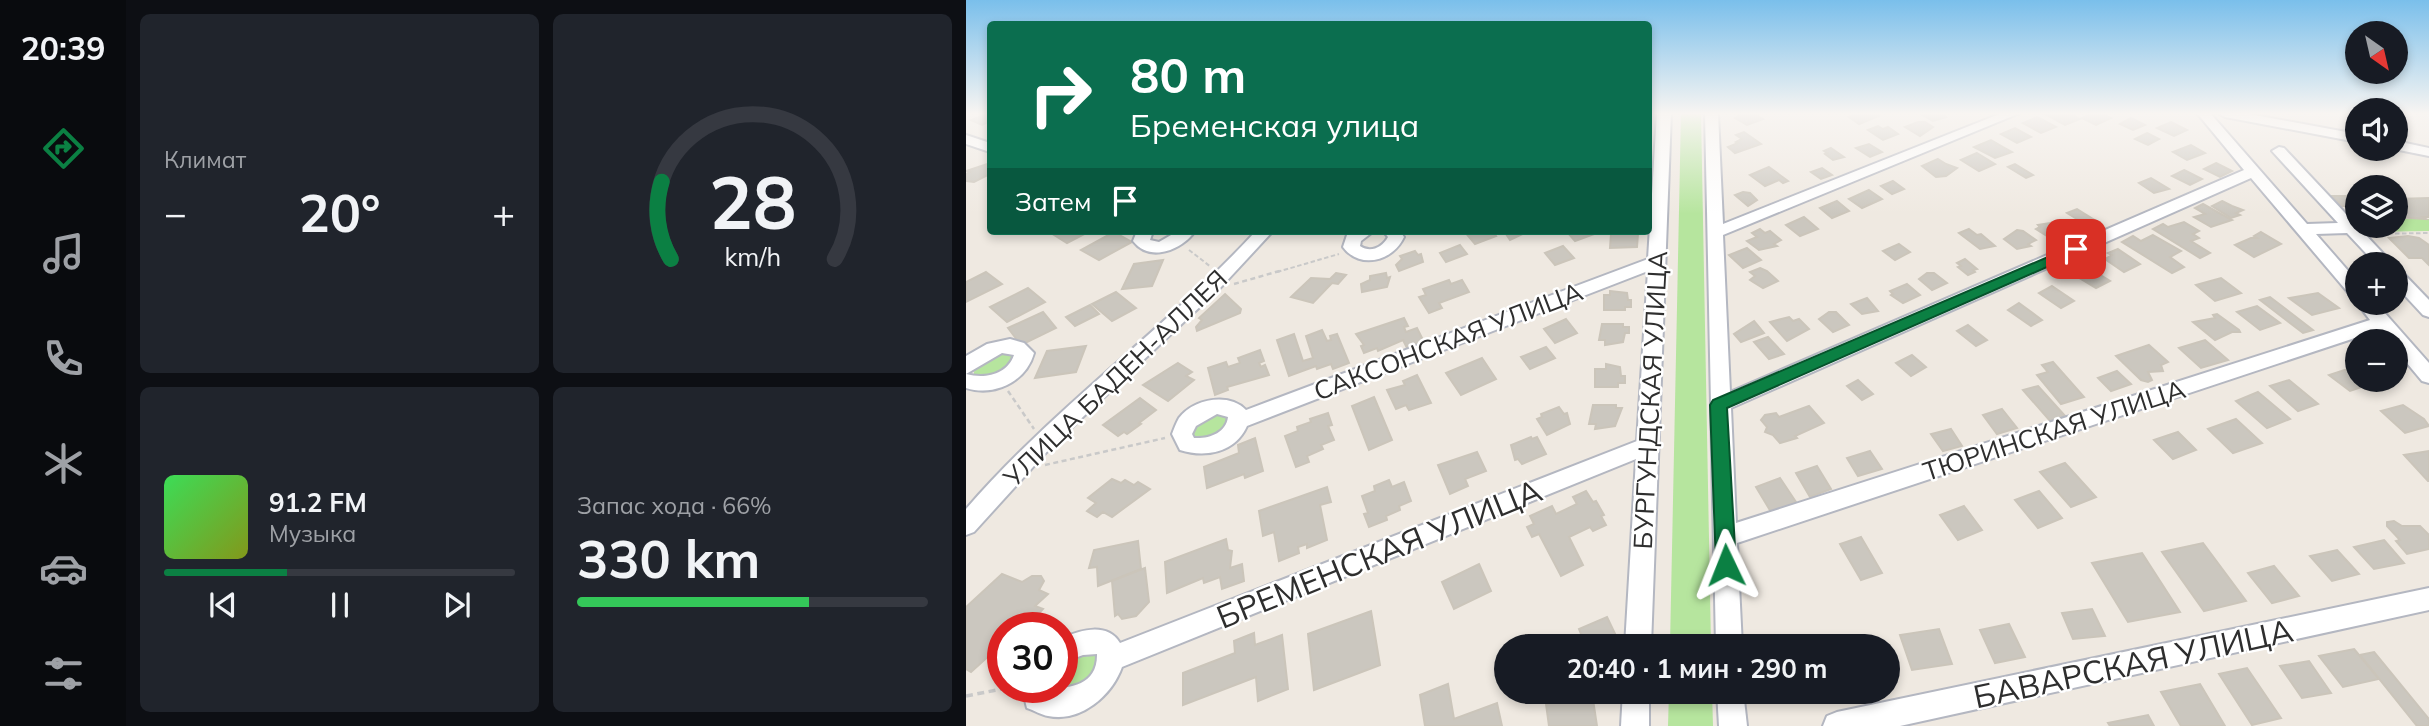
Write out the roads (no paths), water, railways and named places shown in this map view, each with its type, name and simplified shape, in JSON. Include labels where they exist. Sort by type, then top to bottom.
[{"type":"street","name":"БУРГУНДСКАЯ УЛИЦА","points":[[1639,634],[1656,262],[1656,147]]},
{"type":"street","points":[[1713,147],[1729,634]]},
{"type":"street","points":[[1714,233],[1929,147]]},
{"type":"street","points":[[2233,147],[2345,278]]},
{"type":"street","points":[[2408,148],[2429,152]]},
{"type":"street","points":[[2280,151],[2345,221]]},
{"type":"street","points":[[1719,405],[2254,171]]},
{"type":"street","points":[[2303,229],[2345,231]]},
{"type":"street","points":[[1143,235],[1141,241],[1148,246],[1161,247],[1182,236]]},
{"type":"street","name":"УЛИЦА БАДЕН-АЛЛЕЯ","points":[[966,525],[1044,443],[1127,362],[1208,291],[1261,235]]},
{"type":"street","points":[[1360,235],[1353,239],[1353,251],[1361,255],[1381,253],[1394,244],[1396,235]]},
{"type":"street","points":[[2361,238],[2374,252]]},
{"type":"street","name":"САКСОНСКАЯ УЛИЦА","points":[[1239,421],[1235,410],[1229,407],[1213,407],[1188,421],[1182,435],[1183,440],[1193,447],[1209,446],[1226,439],[1239,421],[1656,262]]},
{"type":"street","points":[[2408,289],[2429,312]]},
{"type":"street","points":[[2376,315],[2429,376]]},
{"type":"street","name":"ТЮРИНСКАЯ УЛИЦА","points":[[1725,537],[2382,322]]},
{"type":"street","points":[[966,341],[982,354]]},
{"type":"street","points":[[966,367],[982,354],[1008,346],[1022,350],[1024,356],[1020,365],[1000,380],[983,384],[966,381]]},
{"type":"street","name":"БРЕМЕНСКАЯ УЛИЦА","points":[[1111,659],[1647,446]]},
{"type":"street","name":"БАВАРСКАЯ УЛИЦА","points":[[1837,726],[2429,599]]},
{"type":"street","points":[[1078,644],[1083,642],[1105,644],[1110,650],[1111,659],[1107,670],[1093,689],[1078,697]]},
{"type":"street","points":[[1044,703],[1067,703]]},
{"type":"street","points":[[1634,726],[1635,704]]},
{"type":"street","points":[[1731,704],[1733,726]]}]
